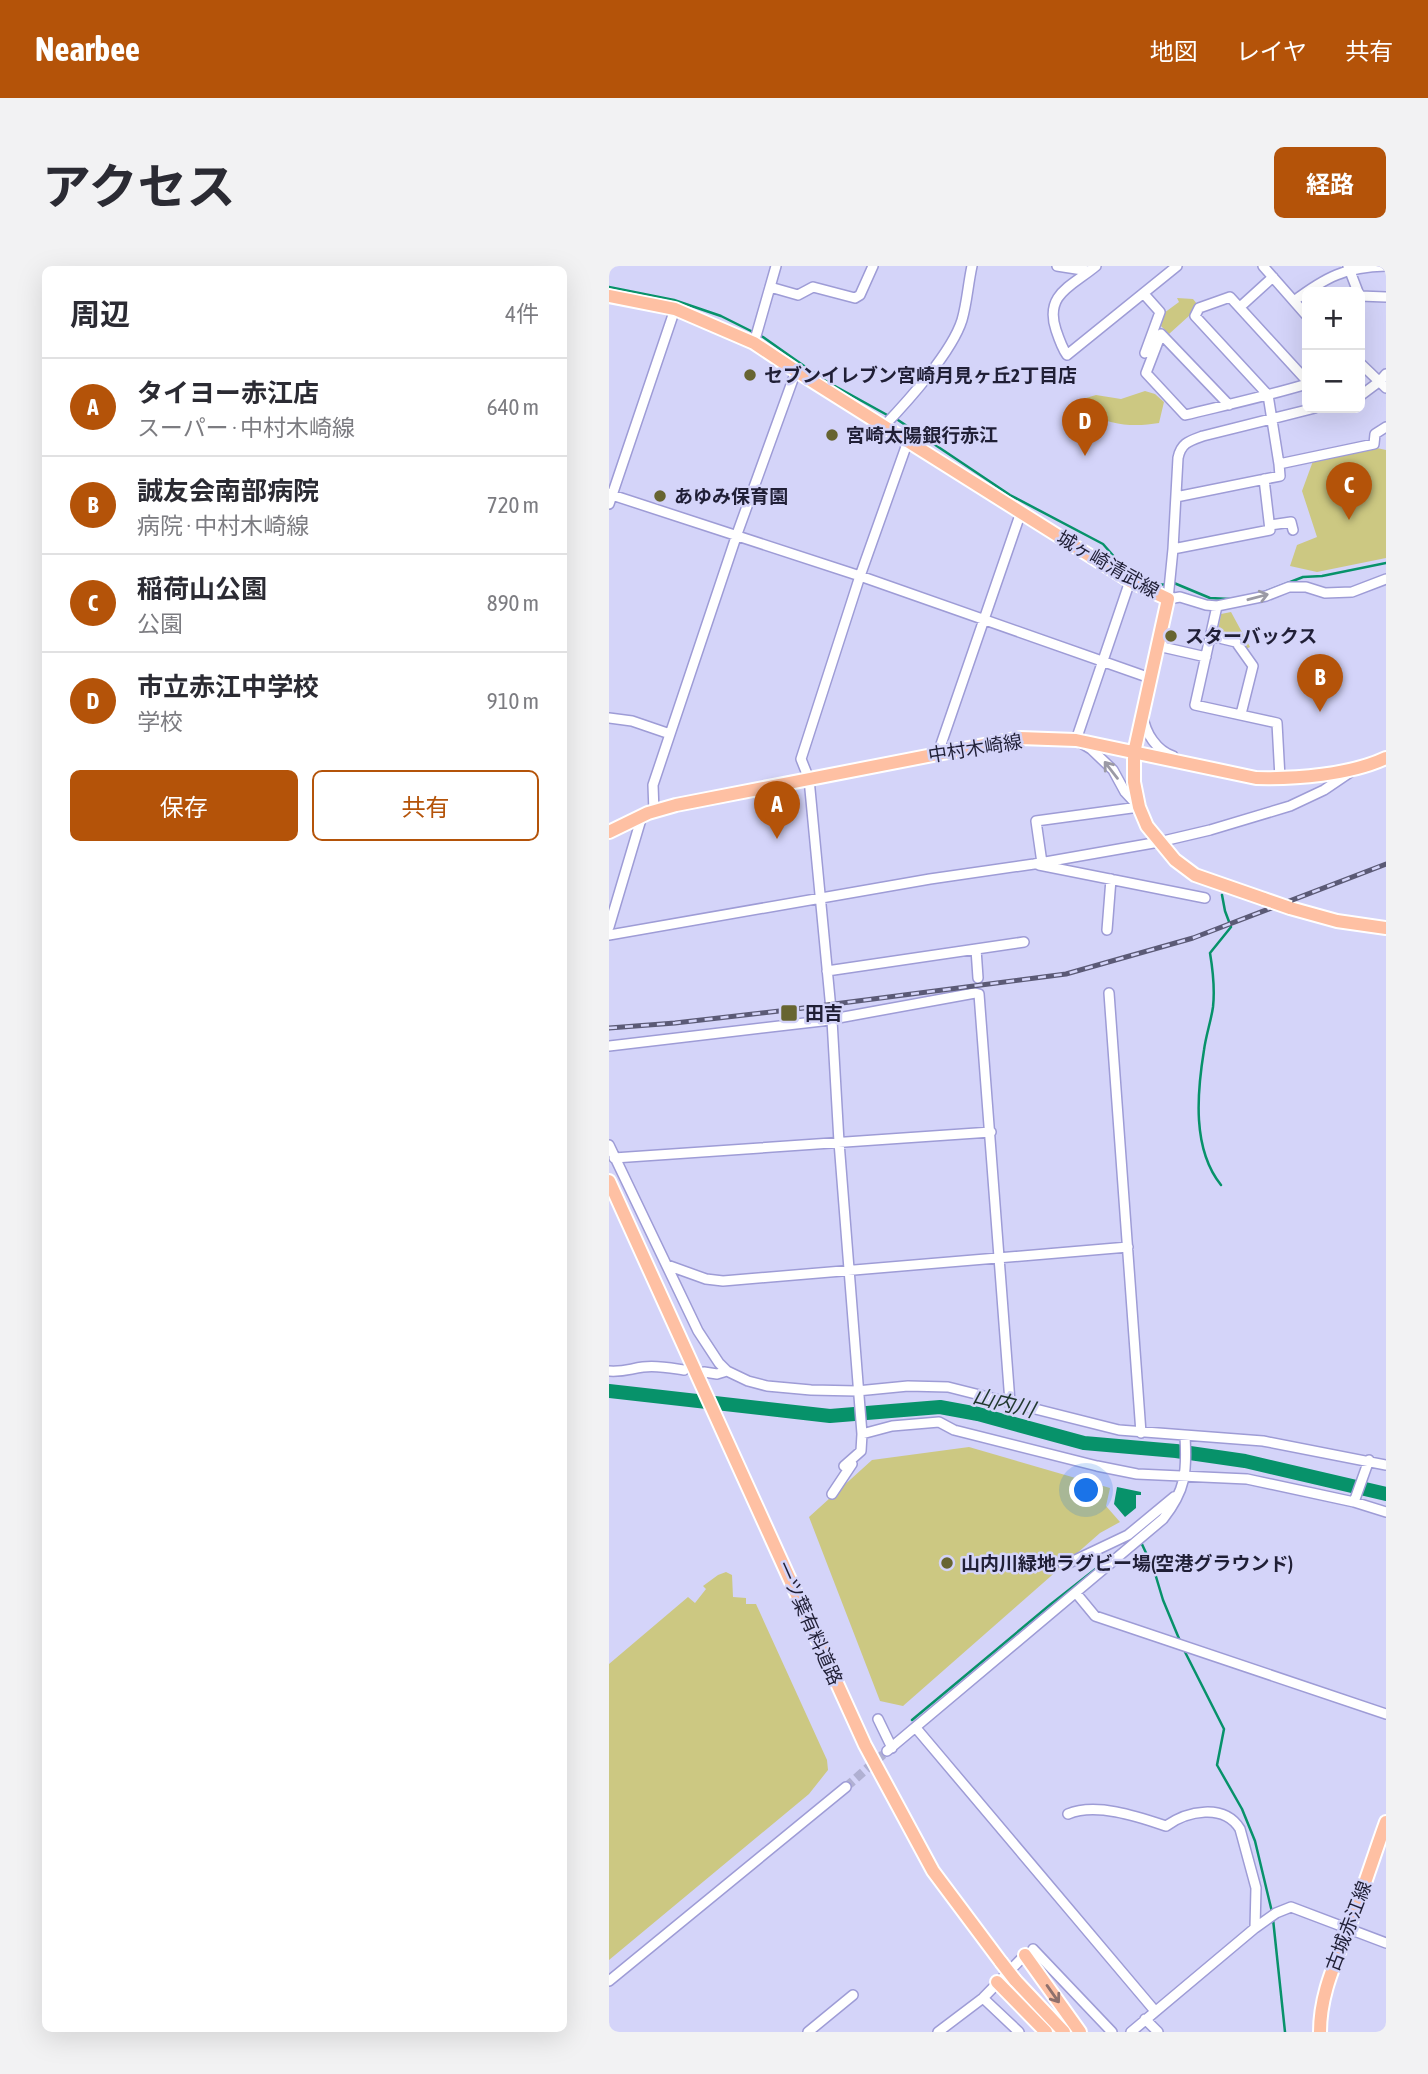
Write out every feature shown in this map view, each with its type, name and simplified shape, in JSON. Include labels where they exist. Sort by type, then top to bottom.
[{"type":"main road","name":"城ヶ崎清武線","points":[[609,296],[675,309],[756,337],[796,371],[890,420],[908,441],[1131,581],[1169,589],[1134,753],[1133,782],[1147,826],[1175,860],[1195,874],[1290,908],[1337,921],[1386,928]]},
{"type":"main road","name":"中村木崎線","points":[[609,832],[648,814],[1020,738],[1076,740],[1256,778],[1280,778],[1355,769],[1386,758]]},
{"type":"main road","name":"一ツ葉有料道路","points":[[609,1181],[702,1376],[720,1425],[865,1745],[933,1871],[1015,1980],[1064,2032]]},
{"type":"main road","name":"古城赤江線","points":[[1320,2032],[1320,2007],[1325,1989],[1386,1822]]},
{"type":"main road","points":[[1029,1952],[1080,2032]]},
{"type":"main road","points":[[997,1982],[1046,2032]]},
{"type":"street","points":[[756,337],[776,266]]},
{"type":"street","points":[[770,287],[798,295],[813,287],[855,298],[860,295],[873,266]]},
{"type":"street","points":[[890,420],[956,335],[965,308],[972,266]]},
{"type":"street","points":[[1058,266],[1094,267]]},
{"type":"street","points":[[1094,267],[1062,293],[1052,310],[1064,353],[1067,355],[1177,266]]},
{"type":"street","points":[[1263,266],[1302,310]]},
{"type":"street","points":[[1294,301],[1321,281],[1348,268],[1386,266]]},
{"type":"street","points":[[1348,268],[1356,287]]},
{"type":"street","points":[[1240,307],[1273,277]]},
{"type":"street","points":[[1144,294],[1160,312],[1145,353]]},
{"type":"street","points":[[1365,295],[1386,297]]},
{"type":"street","points":[[1176,497],[1280,476],[1268,395],[1195,316],[1199,308],[1230,297],[1302,377]]},
{"type":"street","points":[[675,309],[610,498],[737,534],[1150,678]]},
{"type":"street","points":[[1229,405],[1161,334],[1146,373],[1185,415],[1229,405],[1268,395],[1302,385]]},
{"type":"street","points":[[1365,367],[1384,381],[1365,393]]},
{"type":"street","points":[[609,927],[648,814],[653,785],[737,534],[796,371]]},
{"type":"street","points":[[1302,411],[1187,442],[1180,448],[1169,589],[1180,597],[1217,606],[1266,596],[1289,587],[1306,587],[1325,593],[1352,592],[1386,579]]},
{"type":"street","points":[[1279,464],[1374,444],[1375,434],[1386,427]]},
{"type":"street","points":[[832,1494],[861,1451],[861,1431],[832,1020],[809,779],[801,759],[860,576],[908,441]]},
{"type":"street","points":[[1173,550],[1270,530],[1264,479]]},
{"type":"street","points":[[938,753],[1021,512]]},
{"type":"street","points":[[1270,525],[1291,522],[1293,530]]},
{"type":"street","points":[[1131,581],[1076,740],[1114,769],[1125,792],[1139,807]]},
{"type":"street","points":[[1217,606],[1195,705],[1277,723],[1280,778]]},
{"type":"street","points":[[1210,636],[1236,642],[1253,666],[1241,714]]},
{"type":"street","points":[[1158,646],[1206,657]]},
{"type":"street","points":[[1142,708],[1144,723],[1154,742],[1165,754],[1195,766]]},
{"type":"street","points":[[609,718],[632,721],[670,734]]},
{"type":"street","points":[[609,935],[1159,842],[1290,806],[1324,790],[1355,769]]},
{"type":"street","points":[[1038,863],[1036,821],[1139,807]]},
{"type":"street","points":[[1038,863],[1205,898]]},
{"type":"street","points":[[1107,930],[1111,879]]},
{"type":"street","points":[[827,971],[1024,942]]},
{"type":"street","points":[[976,949],[978,978]]},
{"type":"street","points":[[1109,993],[1141,1433]]},
{"type":"street","points":[[609,1046],[722,1035],[832,1020],[979,994],[1010,1402]]},
{"type":"street","points":[[614,1158],[991,1132]]},
{"type":"street","points":[[609,1145],[698,1331],[719,1363],[727,1371],[748,1381],[857,1396],[929,1385],[967,1390],[1094,1424],[1141,1433],[1186,1440],[1263,1441],[1386,1465]]},
{"type":"street","points":[[667,1265],[706,1279],[723,1281],[1128,1247]]},
{"type":"street","points":[[609,1371],[625,1372],[643,1367],[684,1370]]},
{"type":"street","points":[[702,1376],[727,1371]]},
{"type":"street","points":[[861,1431],[939,1422],[954,1430],[1097,1466],[1137,1474],[1186,1473],[1247,1479],[1354,1502],[1386,1513]]},
{"type":"street","points":[[878,1719],[890,1749],[1163,1519],[1177,1500],[1186,1473],[1186,1440]]},
{"type":"street","points":[[844,1466],[861,1451]]},
{"type":"street","points":[[1354,1502],[1369,1460]]},
{"type":"street","points":[[1063,1564],[1128,1535],[1174,1497],[1177,1500]]},
{"type":"street","points":[[1076,1594],[1095,1616],[1386,1714]]},
{"type":"street","points":[[916,1728],[1155,2011]]},
{"type":"street","points":[[609,1981],[846,1787]]},
{"type":"street","points":[[1068,1814],[1077,1810],[1115,1812],[1166,1826],[1178,1817],[1196,1811],[1212,1813],[1236,1822],[1256,1888],[1255,1928]]},
{"type":"street","points":[[1131,2032],[1255,1928],[1291,1906],[1386,1943]]},
{"type":"street","points":[[938,2032],[983,1998],[1029,1952],[1054,1968],[1112,2032]]},
{"type":"street","points":[[808,2032],[853,1994]]},
{"type":"street","points":[[983,1998],[1019,2032]]},
{"type":"street","points":[[1145,2019],[1158,2032]]},
{"type":"shaded area","points":[[1177,298],[1193,299],[1197,304],[1190,315],[1169,334],[1161,326],[1164,313],[1179,302]]},
{"type":"shaded area","points":[[1145,391],[1155,394],[1164,402],[1159,423],[1132,425],[1106,421],[1090,413],[1086,398],[1096,395],[1121,399]]},
{"type":"shaded area","points":[[1372,447],[1386,450],[1386,558],[1317,572],[1290,566],[1297,545],[1317,537],[1302,491],[1313,461]]},
{"type":"shaded area","points":[[1231,612],[1250,647],[1246,649],[1237,639],[1218,631],[1221,614]]},
{"type":"shaded area","name":"山内川緑地ラグビー場(空港グラウンド)","points":[[969,1447],[1110,1488],[1106,1506],[1120,1522],[1100,1533],[903,1706],[880,1701],[809,1517],[872,1460]]},
{"type":"shaded area","points":[[1117,1487],[1141,1492],[1141,1495],[1136,1495],[1136,1508],[1125,1517],[1114,1504]]},
{"type":"shaded area","points":[[726,1572],[732,1575],[733,1597],[746,1598],[746,1604],[756,1604],[827,1760],[828,1770],[809,1794],[609,1960],[609,1664],[688,1597],[695,1603],[706,1589],[703,1586]]},
{"type":"waterway","points":[[609,287],[674,300],[721,316],[763,337],[824,380],[889,416]]},
{"type":"waterway","points":[[895,418],[1010,495],[1103,544],[1124,568],[1144,580],[1159,585],[1167,584]]},
{"type":"waterway","points":[[1267,591],[1303,577],[1322,576],[1386,563]]},
{"type":"waterway","points":[[1174,583],[1210,598],[1230,599]]},
{"type":"waterway","points":[[1221,1185],[1205,1155],[1199,1102],[1205,1044],[1214,1000],[1210,953],[1231,927],[1222,895]]},
{"type":"waterway","name":"山内川","points":[[609,1391],[830,1416],[940,1407],[978,1414],[1084,1443],[1176,1451],[1245,1461],[1386,1494]]},
{"type":"waterway","points":[[1140,1540],[1180,1641]]},
{"type":"waterway","points":[[912,1720],[1121,1549]]},
{"type":"waterway","points":[[1184,1650],[1224,1729],[1217,1765],[1242,1809],[1255,1841],[1272,1912]]},
{"type":"waterway","points":[[1273,1919],[1285,2032]]},
{"type":"tunnel","points":[[846,1787],[887,1751]]},
{"type":"railway","points":[[609,1028],[788,1010],[1066,974],[1193,938],[1386,864]]},
{"type":"place","name":"セブンイレブン宮崎月見ヶ丘2丁目店","points":[[750,375]]},
{"type":"place","name":"宮崎太陽銀行赤江","points":[[832,435]]},
{"type":"place","name":"市立赤江中学校","points":[[1085,456]]},
{"type":"place","name":"あゆみ保育園","points":[[660,496]]},
{"type":"place","name":"稲荷山公園","points":[[1349,520]]},
{"type":"place","name":"スターバックス","points":[[1171,636]]},
{"type":"place","name":"誠友会南部病院","points":[[1320,712]]},
{"type":"place","name":"タイヨー赤江店","points":[[777,839]]},
{"type":"place","name":"田吉","points":[[789,1013]]},
{"type":"place","name":"山内川緑地ラグビー場(空港グラウンド)","points":[[947,1563]]}]
